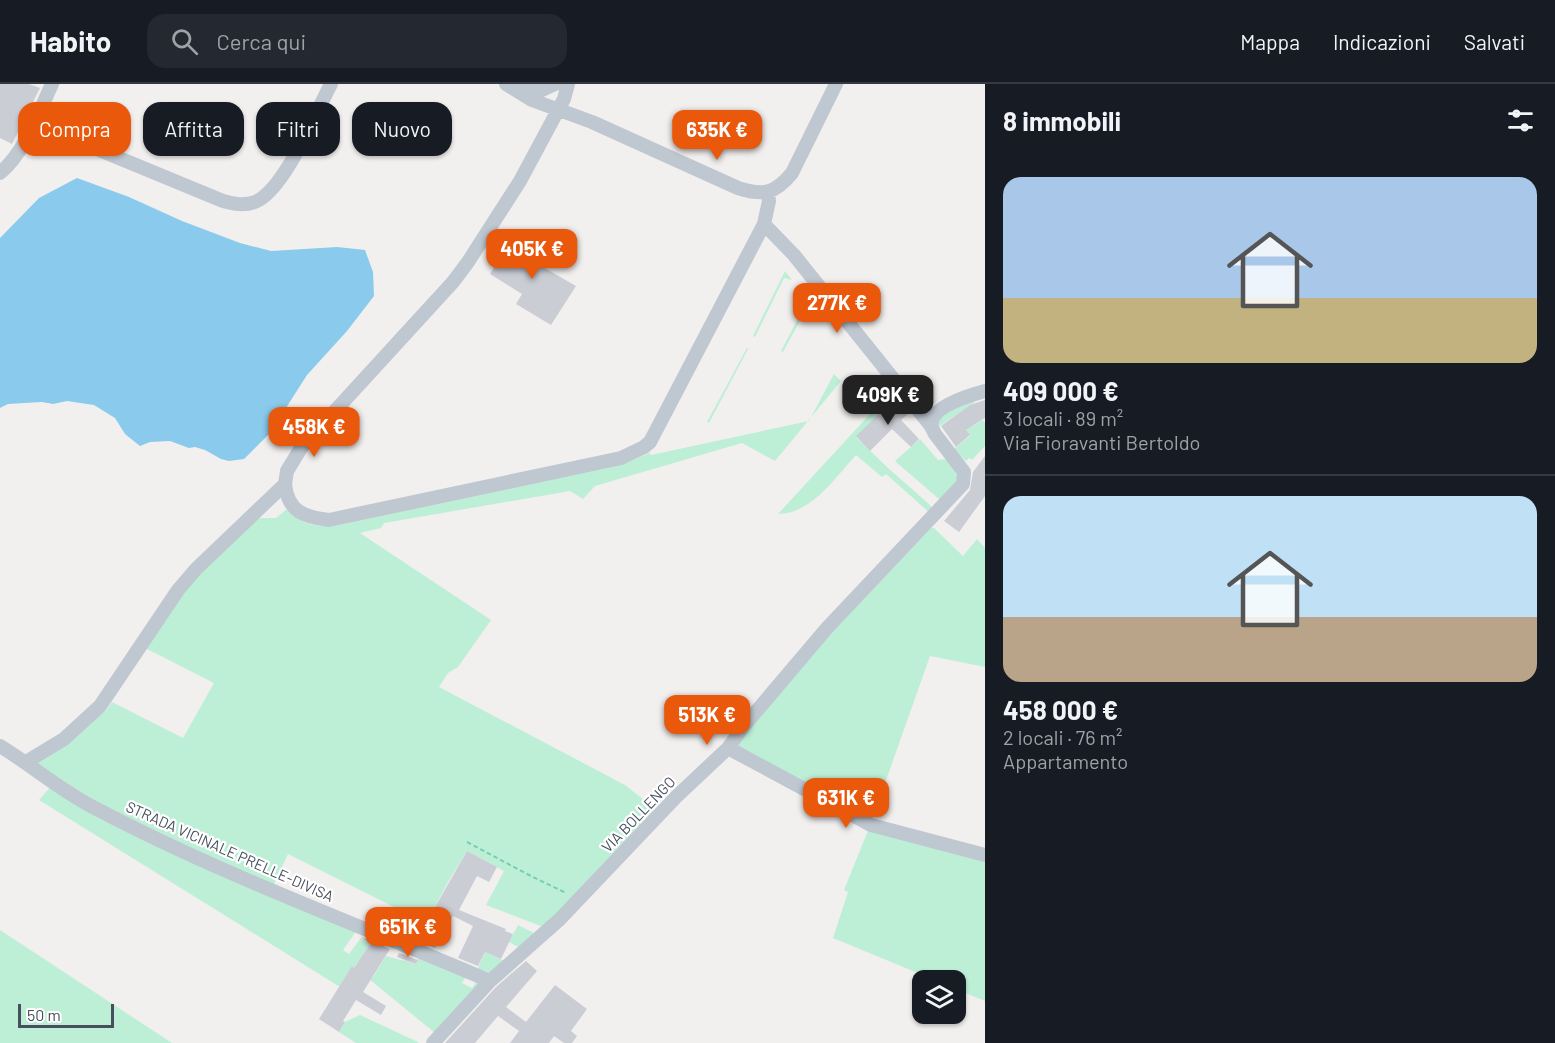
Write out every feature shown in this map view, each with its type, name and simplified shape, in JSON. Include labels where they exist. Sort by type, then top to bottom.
[{"type":"street","points":[[44,102],[52,84]]},
{"type":"street","points":[[114,156],[223,201],[239,206],[256,202],[271,192],[287,169],[331,84]]},
{"type":"street","points":[[507,84],[540,90],[555,84]]},
{"type":"street","points":[[507,84],[532,100],[592,123],[738,188],[768,193],[783,184],[792,173],[836,84]]},
{"type":"street","points":[[568,84],[558,111],[520,181],[468,262],[453,282],[301,448],[287,471],[285,484],[288,498],[300,513],[328,520],[621,458],[644,447],[650,442],[764,224],[769,201],[768,193]]},
{"type":"street","points":[[0,173],[11,164],[18,152]]},
{"type":"street","name":"VIA BOLLENGO","points":[[433,1043],[490,981],[560,919],[676,797],[728,748],[827,628],[963,484],[964,472],[933,430],[794,255],[764,224]]},
{"type":"street","points":[[933,430],[934,415],[962,398],[985,391]]},
{"type":"street","points":[[26,762],[64,739],[100,706],[178,590],[196,569],[285,484]]},
{"type":"street","name":"STRADA VICINALE PRELLE-DIVISA","points":[[0,746],[88,804],[178,849],[270,890],[490,981]]},
{"type":"street","points":[[728,748],[871,825],[985,855]]},
{"type":"path","points":[[467,842],[579,900]]},
{"type":"green space","points":[[785,271],[792,280],[784,278],[755,337],[753,336]]},
{"type":"green space","points":[[808,300],[813,308],[808,306],[783,352],[781,351]]},
{"type":"green space","points":[[747,348],[709,423],[707,422]]},
{"type":"green space","points":[[834,374],[841,381],[811,418]]},
{"type":"green space","points":[[894,388],[903,396],[900,399],[897,396],[856,437],[930,505],[933,512],[931,514],[886,474],[882,477],[856,455],[831,484],[812,501],[801,508],[778,514]]},
{"type":"green space","points":[[974,401],[938,427],[937,421],[945,412]]},
{"type":"green space","points":[[983,420],[985,446],[972,460],[969,458],[966,461],[954,449],[970,436],[966,430]]},
{"type":"green space","points":[[808,421],[775,461],[742,443],[595,486],[583,499],[570,491],[384,523],[381,528],[360,533],[491,620],[458,667],[448,673],[439,687],[625,785],[658,811],[546,928],[486,905],[504,871],[467,851],[427,921],[419,917],[405,942],[402,940],[414,917],[288,854],[273,886],[103,809],[38,766],[37,762],[80,734],[96,715],[106,711],[112,702],[183,738],[214,683],[145,648],[198,574],[255,518],[276,518],[287,509],[297,518],[308,523],[334,526],[626,463],[649,453],[651,455]]},
{"type":"green space","points":[[920,439],[938,460],[947,459],[956,473],[958,484],[940,500],[895,461]]},
{"type":"green space","points":[[931,528],[934,528],[963,556],[977,539],[985,548],[985,667],[930,656],[872,820],[738,746],[739,740],[798,668]]},
{"type":"green space","points":[[52,785],[357,930],[343,950],[349,954],[361,938],[370,944],[340,987],[39,800]]},
{"type":"green space","points":[[869,828],[985,857],[985,1001],[966,993],[966,970],[912,971],[833,938],[848,892],[844,890]]},
{"type":"green space","points":[[518,925],[534,933],[522,949],[509,942]]},
{"type":"green space","points":[[0,930],[172,1043],[0,1043]]},
{"type":"green space","points":[[485,952],[507,962],[494,973],[477,970]]},
{"type":"green space","points":[[414,954],[467,975],[462,983],[472,988],[476,982],[478,984],[435,1033],[369,979],[373,977],[386,956],[416,964],[418,958]]},
{"type":"green space","points":[[360,1015],[418,1043],[356,1043],[339,1032],[345,1022]]},
{"type":"water","points":[[77,178],[240,243],[271,251],[337,247],[365,250],[373,272],[374,296],[347,331],[307,375],[270,433],[244,459],[229,461],[205,450],[189,448],[170,441],[150,442],[140,446],[125,434],[115,418],[94,405],[67,401],[53,404],[42,402],[8,404],[0,408],[0,238],[39,198]]},
{"type":"building","points":[[0,84],[29,84],[40,88],[33,102],[18,102],[18,132],[12,144],[0,138]]},
{"type":"building","points":[[513,234],[547,257],[543,267],[576,286],[551,325],[516,304],[522,294],[490,274]]},
{"type":"building","points":[[896,397],[909,413],[901,420],[919,439],[911,447],[892,429],[870,451],[856,436]]},
{"type":"building","points":[[985,400],[985,418],[966,430],[970,435],[956,447],[941,426],[970,405]]},
{"type":"building","points":[[985,456],[985,496],[959,532],[944,521],[970,490],[973,472]]},
{"type":"building","points":[[467,851],[497,867],[489,882],[477,876],[459,910],[513,934],[501,959],[485,952],[478,966],[458,958],[473,926],[453,916],[435,948],[408,937],[419,916],[427,921]]},
{"type":"building","points":[[361,937],[390,949],[363,992],[386,1006],[381,1015],[356,1000],[339,1032],[319,1019],[352,966],[354,968],[370,944]]},
{"type":"building","points":[[399,953],[418,960],[416,964],[397,957]]},
{"type":"building","points":[[526,961],[537,971],[506,1007],[526,1022],[555,985],[587,1009],[571,1031],[577,1036],[572,1043],[564,1043],[554,1036],[549,1043],[510,1043],[519,1031],[498,1016],[475,1043],[445,1043],[496,987]]}]
